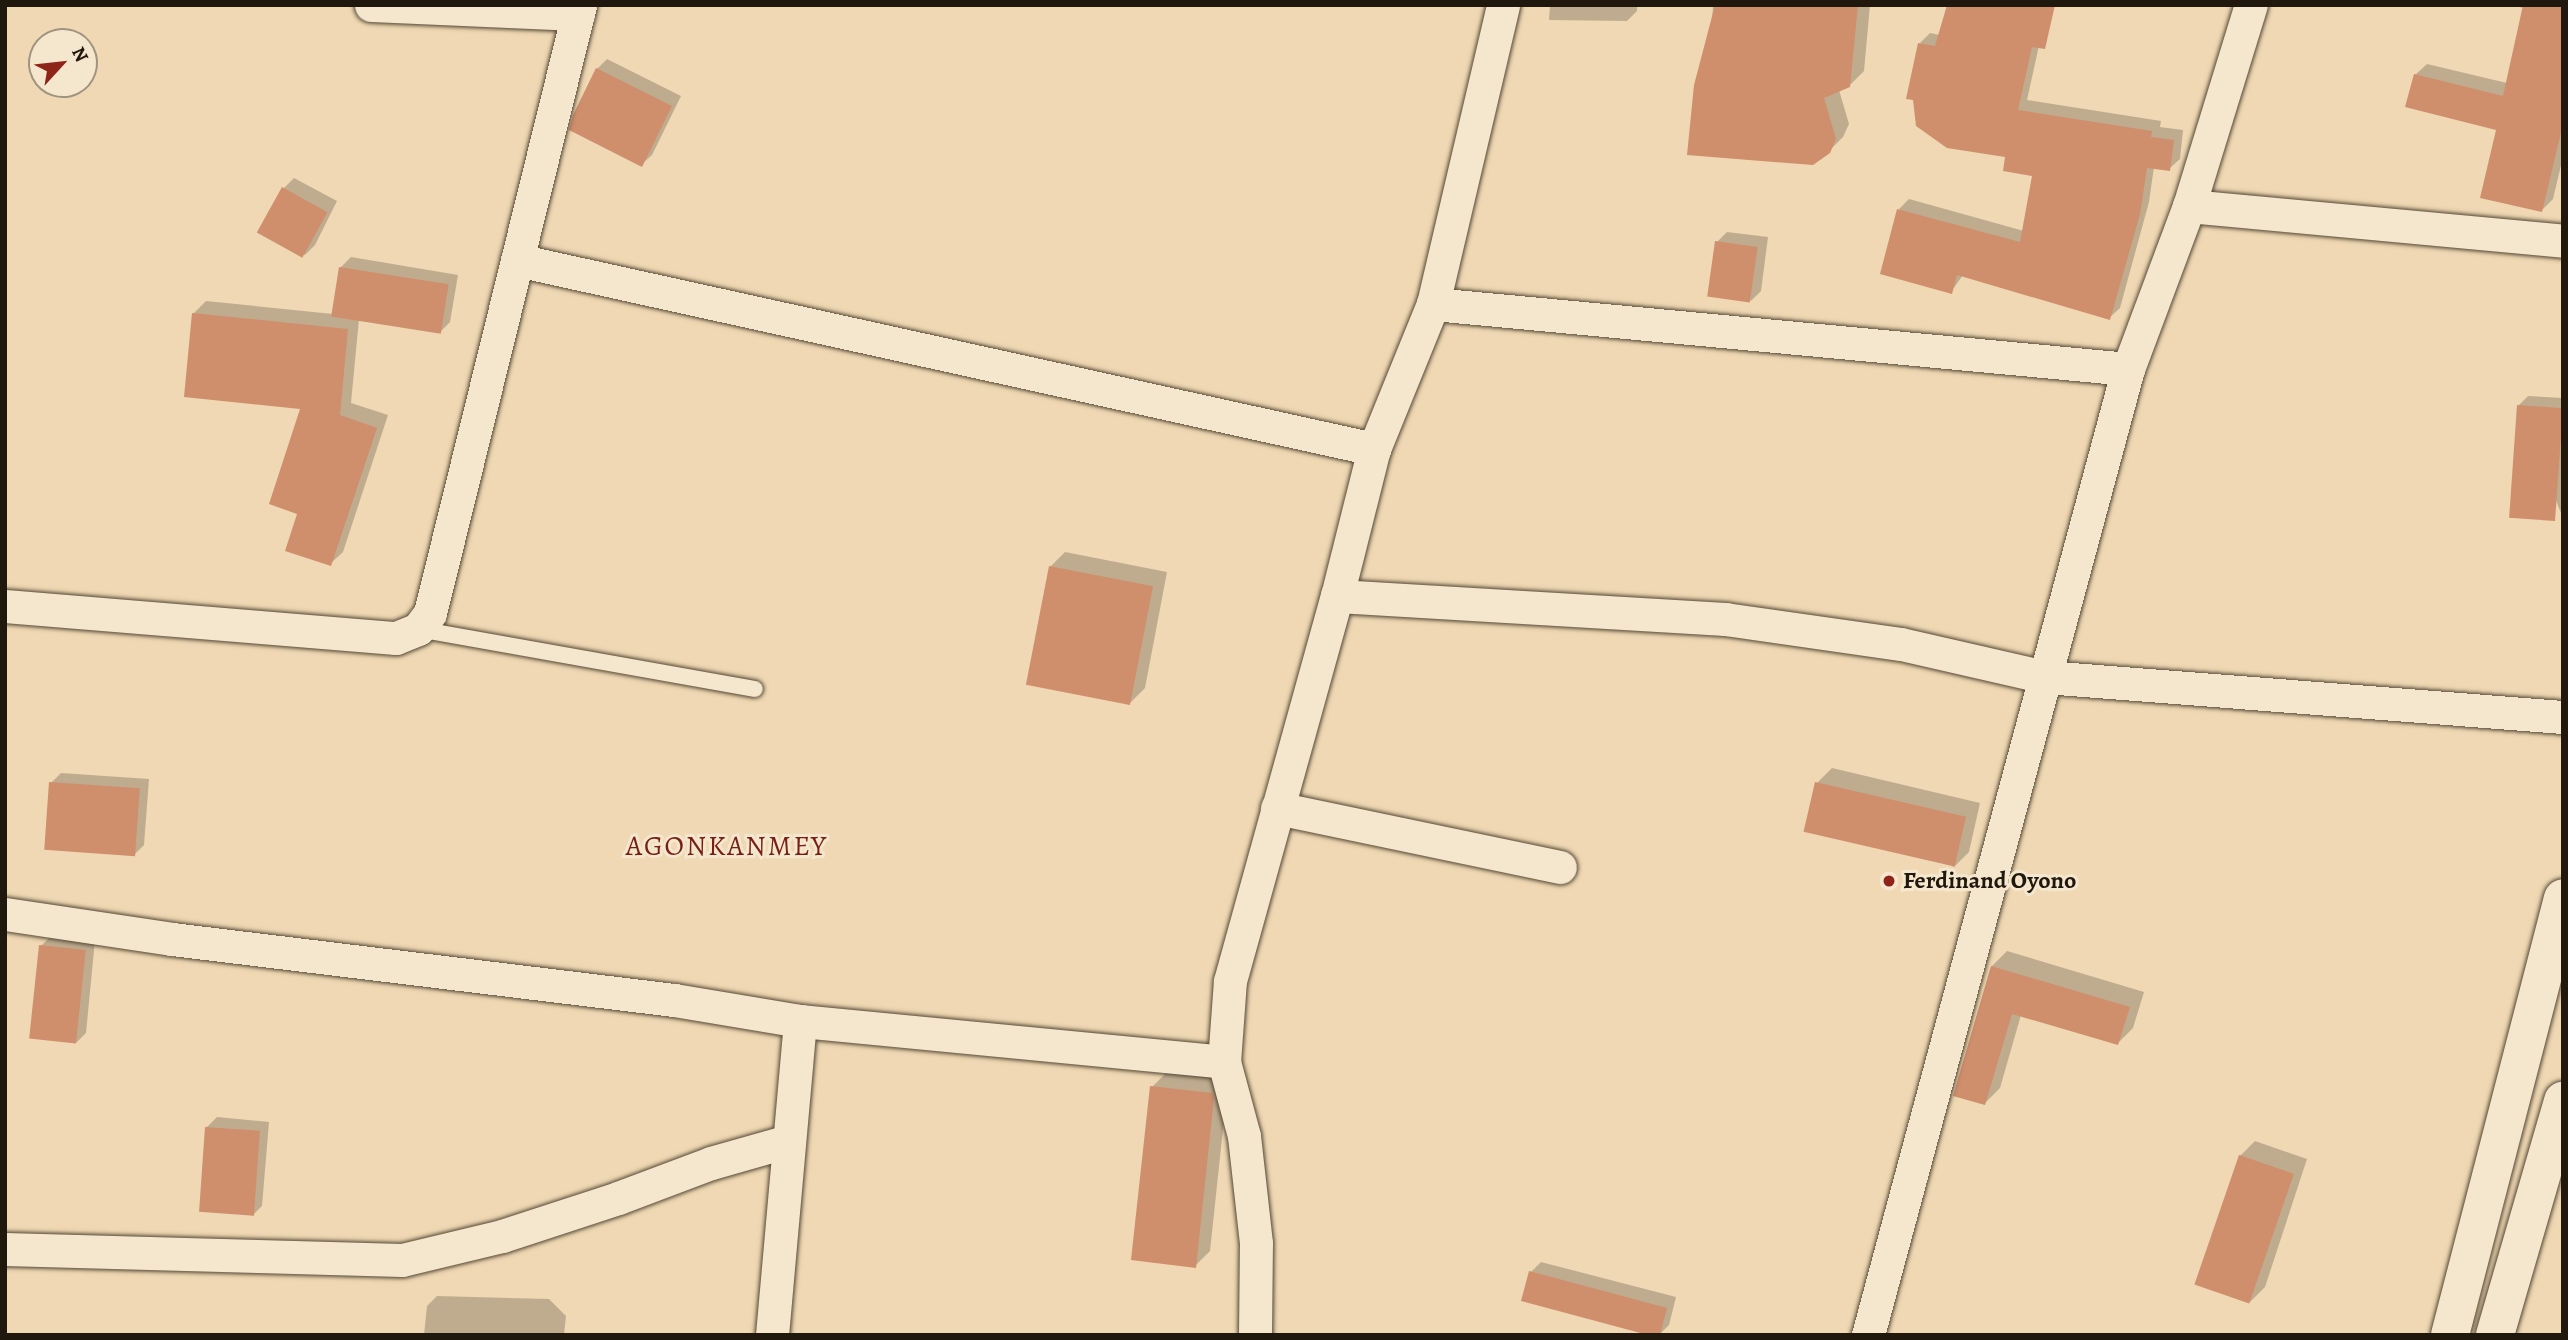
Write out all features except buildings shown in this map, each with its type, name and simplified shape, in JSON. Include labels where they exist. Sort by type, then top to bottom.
[{"type":"main road","points":[[2450,1335],[2563,898]]},
{"type":"main road","points":[[2495,1335],[2563,1101]]},
{"type":"street","points":[[5,606],[396,638],[418,629],[430,613],[579,10],[371,5]]},
{"type":"street","points":[[1255,1335],[1256,1243],[1244,1136],[1224,1062],[1230,981],[1337,596],[1374,449],[1433,304],[1503,5]]},
{"type":"street","points":[[1868,1335],[2128,369],[2189,206],[2251,5]]},
{"type":"street","points":[[2189,206],[2563,241]]},
{"type":"street","points":[[517,260],[1374,449]]},
{"type":"street","points":[[1433,304],[2128,369]]},
{"type":"street","points":[[1337,596],[1725,620],[1901,644],[2045,677],[2563,717]]},
{"type":"street","points":[[1277,808],[1560,866]]},
{"type":"street","points":[[5,914],[172,939],[674,1000],[800,1021],[1224,1062]]},
{"type":"street","points":[[772,1335],[800,1021]]},
{"type":"street","points":[[5,1249],[402,1260],[502,1236],[618,1198],[711,1163],[789,1141]]},
{"type":"lane","points":[[418,629],[755,688]]},
{"type":"place","name":"Ferdinand Oyono","points":[[1889,881]]},
{"type":"district","name":"AGONKANMEY","points":[[727,846]]}]
